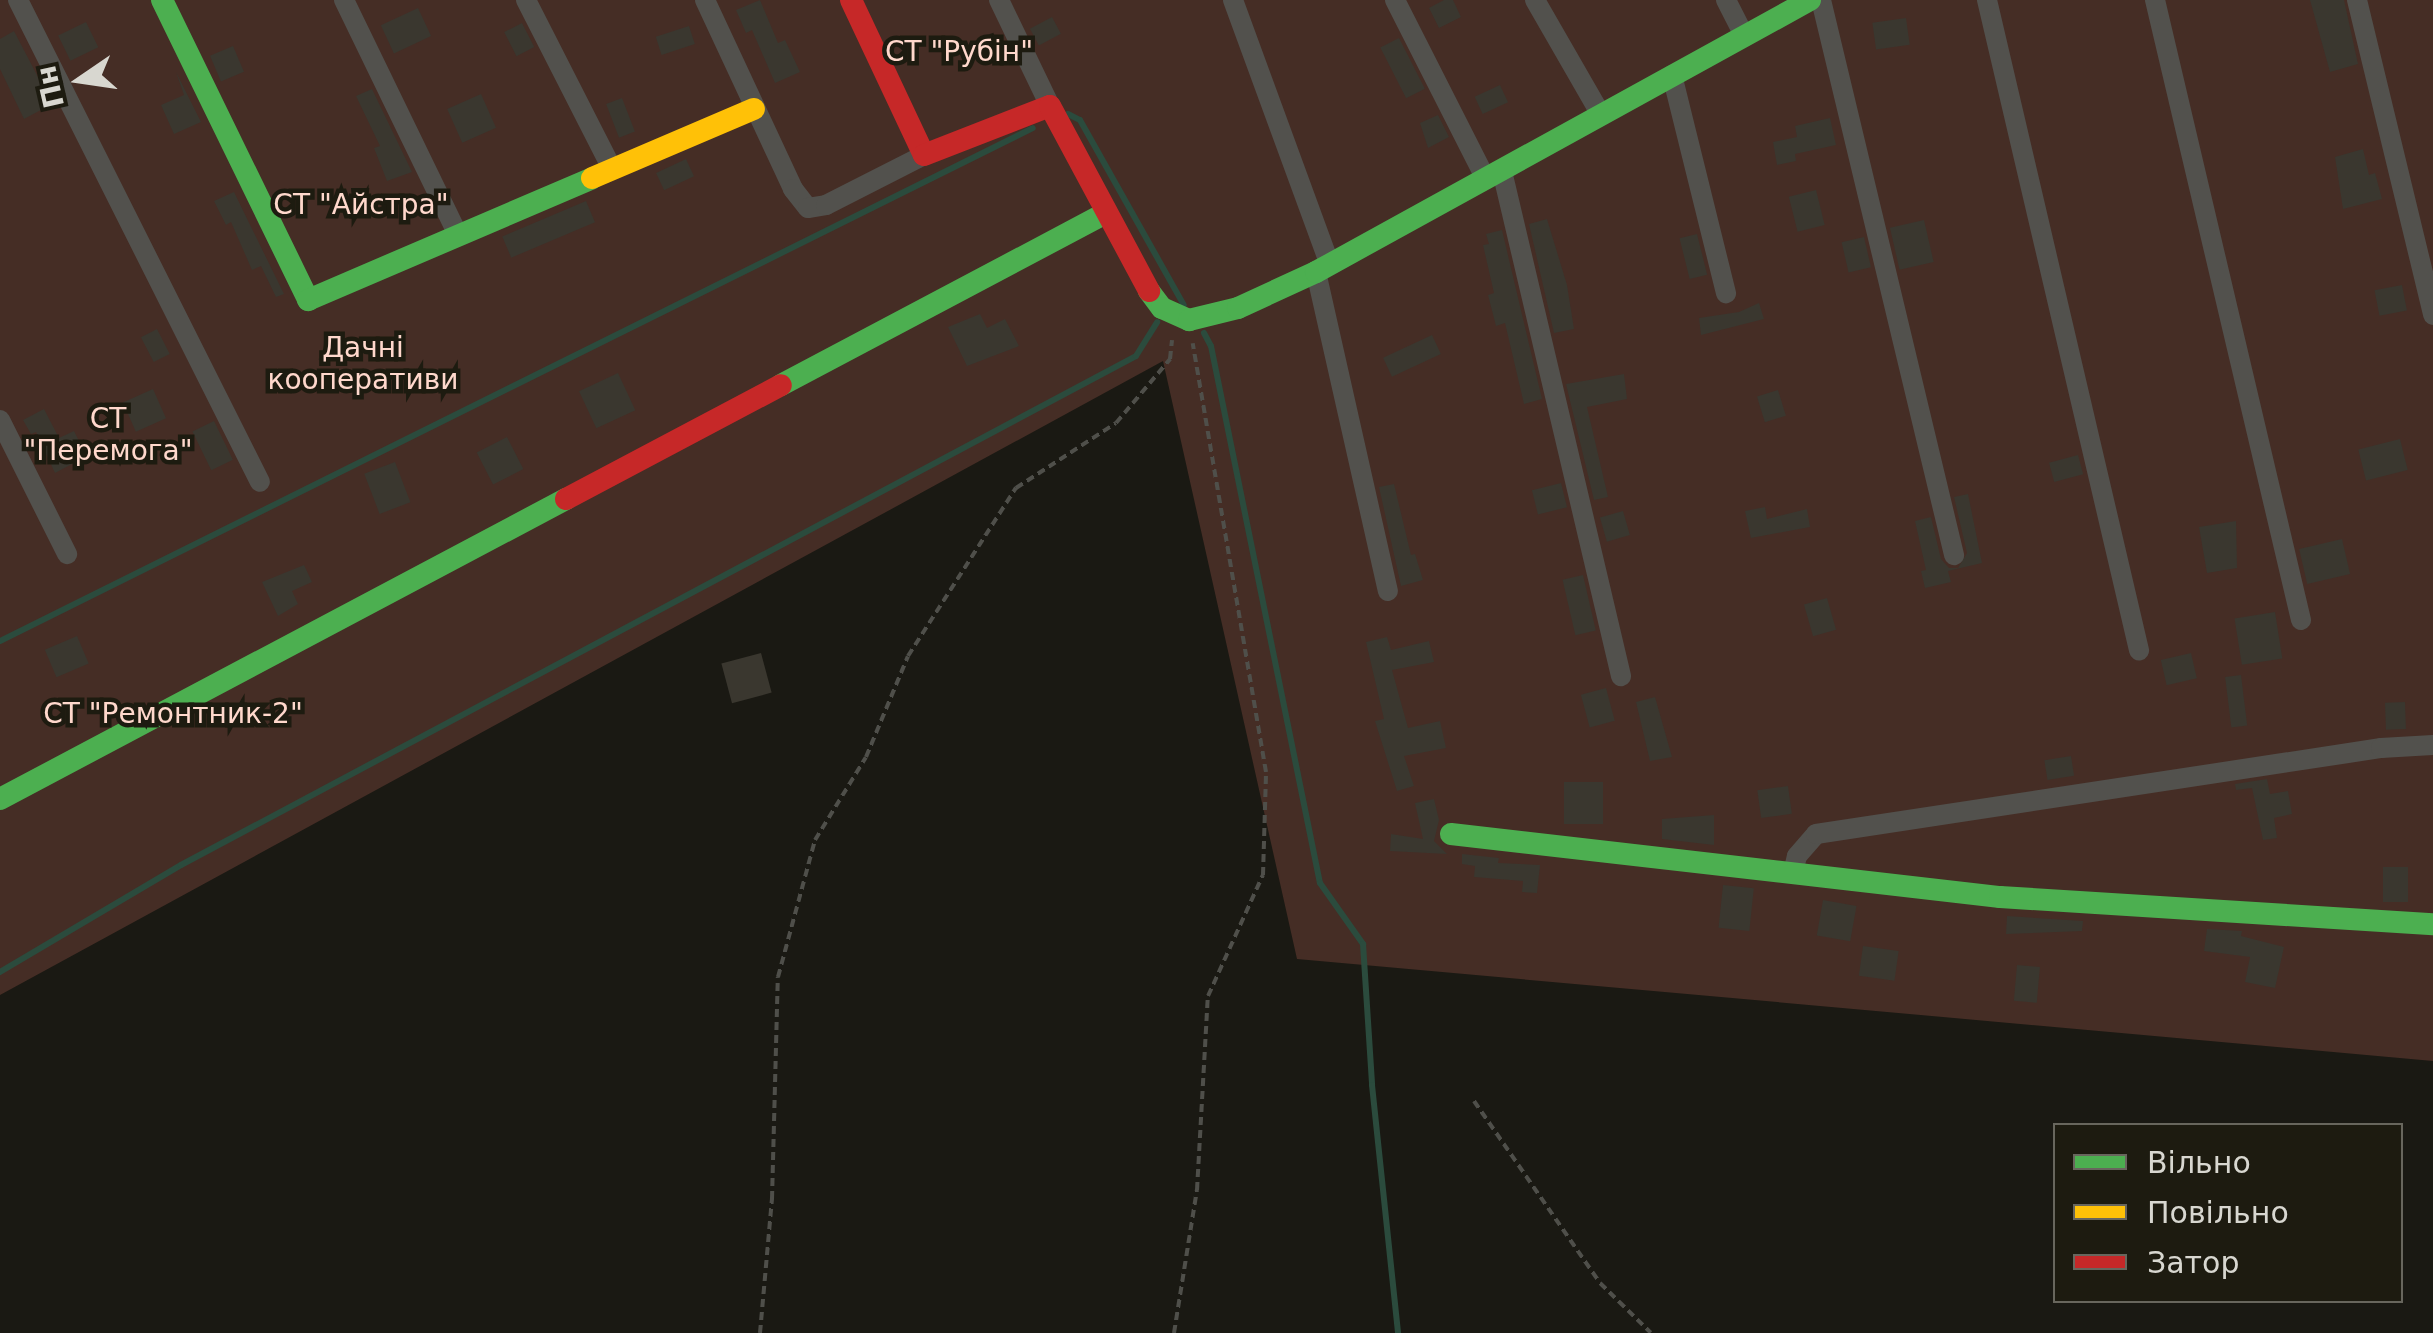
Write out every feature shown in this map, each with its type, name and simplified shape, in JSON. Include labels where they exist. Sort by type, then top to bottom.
[{"type":"street","points":[[18,0],[260,482]]},
{"type":"street","points":[[162,0],[308,300],[754,109]]},
{"type":"street","points":[[344,0],[458,235]]},
{"type":"street","points":[[526,0],[612,169]]},
{"type":"street","points":[[705,0],[793,189],[808,208],[826,205],[924,156],[1050,106]]},
{"type":"street","points":[[851,0],[924,156]]},
{"type":"street","points":[[999,0],[1050,106],[1151,296],[1182,318],[1238,308],[1322,268],[1810,0]]},
{"type":"street","points":[[1233,0],[1322,268],[1388,591]]},
{"type":"street","points":[[1395,0],[1494,175],[1620,676]]},
{"type":"street","points":[[1536,0],[1601,115]]},
{"type":"street","points":[[1726,0],[1744,34]]},
{"type":"street","points":[[1821,0],[1954,556]]},
{"type":"street","points":[[1987,0],[2139,650]]},
{"type":"street","points":[[2155,0],[2300,620]]},
{"type":"street","points":[[2357,0],[2433,314]]},
{"type":"street","points":[[1672,74],[1726,293]]},
{"type":"street","points":[[0,799],[1106,214]]},
{"type":"street","points":[[0,420],[67,554]]},
{"type":"street","points":[[1794,873],[1796,856],[1816,834],[2362,751],[2433,745]]},
{"type":"street","points":[[1451,834],[2000,897],[2433,924]]},
{"type":"path","points":[[760,1333],[772,1199],[778,977],[815,840],[866,758],[908,656],[1016,488],[1116,423],[1170,359],[1182,318]]},
{"type":"path","points":[[1174,1333],[1197,1190],[1208,996],[1263,875],[1266,772],[1182,318]]},
{"type":"path","points":[[1474,1101],[1600,1282],[1651,1333]]},
{"type":"green space","points":[[0,0],[2433,0],[2433,1061],[1297,959],[1163,361],[0,995]]},
{"type":"building","points":[[760,0],[778,43],[785,40],[800,72],[775,83],[752,30],[746,33],[736,10]]},
{"type":"building","points":[[1453,0],[1461,17],[1439,28],[1429,8]]},
{"type":"building","points":[[2310,0],[2344,0],[2358,64],[2330,72]]},
{"type":"building","points":[[418,8],[431,36],[394,53],[381,25]]},
{"type":"building","points":[[1052,17],[1061,34],[1039,46],[1030,29]]},
{"type":"building","points":[[1906,18],[1910,45],[1876,49],[1872,23]]},
{"type":"building","points":[[86,22],[98,47],[70,61],[58,36]]},
{"type":"building","points":[[522,23],[534,47],[516,56],[504,32]]},
{"type":"building","points":[[689,26],[695,44],[662,55],[656,37]]},
{"type":"building","points":[[14,31],[52,104],[24,119],[0,69],[0,39]]},
{"type":"building","points":[[1399,38],[1425,89],[1406,98],[1380,48]]},
{"type":"building","points":[[233,46],[244,72],[221,82],[210,56]]},
{"type":"building","points":[[176,72],[201,122],[174,134],[161,105],[184,95]]},
{"type":"building","points":[[1500,85],[1508,102],[1483,114],[1475,97]]},
{"type":"building","points":[[372,89],[412,172],[387,181],[374,148],[380,146],[356,96]]},
{"type":"building","points":[[481,94],[496,128],[462,143],[447,109]]},
{"type":"building","points":[[622,98],[635,132],[619,138],[606,104]]},
{"type":"building","points":[[1438,115],[1449,137],[1428,148],[1420,123]]},
{"type":"building","points":[[1830,118],[1836,145],[1795,154],[1796,161],[1777,165],[1773,142],[1797,137],[1795,126]]},
{"type":"building","points":[[2363,149],[2369,175],[2375,173],[2382,199],[2343,209],[2335,157]]},
{"type":"building","points":[[686,159],[694,176],[664,190],[656,173]]},
{"type":"building","points":[[1816,190],[1825,225],[1798,232],[1789,197]]},
{"type":"building","points":[[234,192],[284,294],[276,297],[261,266],[252,270],[231,222],[226,225],[214,201]]},
{"type":"building","points":[[586,201],[595,222],[511,258],[502,237]]},
{"type":"building","points":[[1547,219],[1567,285],[1574,329],[1554,333],[1529,224]]},
{"type":"building","points":[[1924,220],[1934,262],[1900,270],[1890,228]]},
{"type":"building","points":[[1502,230],[1542,399],[1524,404],[1505,323],[1496,326],[1488,295],[1494,293],[1483,245],[1489,244],[1486,234]]},
{"type":"building","points":[[1697,234],[1707,275],[1690,279],[1680,238]]},
{"type":"building","points":[[1864,237],[1871,267],[1849,272],[1842,242]]},
{"type":"building","points":[[2402,285],[2407,311],[2379,316],[2375,290]]},
{"type":"building","points":[[1759,303],[1764,319],[1701,335],[1699,318],[1739,312]]},
{"type":"building","points":[[980,314],[987,328],[1005,319],[1019,346],[967,366],[948,327]]},
{"type":"building","points":[[157,329],[170,354],[154,362],[141,337]]},
{"type":"building","points":[[1432,335],[1441,354],[1392,377],[1383,358]]},
{"type":"building","points":[[618,373],[635,410],[596,428],[579,391]]},
{"type":"building","points":[[1624,374],[1627,399],[1587,407],[1608,497],[1594,500],[1566,384]]},
{"type":"building","points":[[153,389],[166,418],[136,432],[123,402]]},
{"type":"building","points":[[1778,390],[1786,416],[1765,422],[1757,396]]},
{"type":"building","points":[[44,409],[59,438],[74,431],[82,447],[69,453],[74,463],[55,473],[36,432],[31,434],[23,420]]},
{"type":"building","points":[[214,421],[233,460],[211,470],[192,432]]},
{"type":"building","points":[[507,437],[523,469],[493,485],[477,452]]},
{"type":"building","points":[[2400,439],[2408,470],[2366,480],[2358,449]]},
{"type":"building","points":[[2078,455],[2083,474],[2054,482],[2049,463]]},
{"type":"building","points":[[395,462],[410,502],[380,514],[364,474]]},
{"type":"building","points":[[1561,483],[1567,507],[1538,515],[1532,490]]},
{"type":"building","points":[[1394,484],[1411,555],[1415,554],[1423,580],[1401,586],[1379,487]]},
{"type":"building","points":[[1968,494],[1982,563],[1948,571],[1951,582],[1925,588],[1921,571],[1926,570],[1915,521],[1931,517],[1941,559],[1949,568],[1958,568],[1967,553],[1954,497]]},
{"type":"building","points":[[1765,507],[1767,519],[1807,509],[1810,527],[1751,538],[1745,511]]},
{"type":"building","points":[[1623,511],[1630,535],[1607,542],[1600,518]]},
{"type":"building","points":[[2236,521],[2237,568],[2207,573],[2199,527]]},
{"type":"building","points":[[2342,539],[2350,574],[2307,584],[2299,549]]},
{"type":"building","points":[[304,565],[312,582],[292,591],[298,604],[278,616],[262,582]]},
{"type":"building","points":[[1583,575],[1596,631],[1575,635],[1563,580]]},
{"type":"building","points":[[1827,598],[1836,630],[1813,636],[1804,605]]},
{"type":"building","points":[[2275,612],[2282,658],[2242,665],[2235,618]]},
{"type":"building","points":[[77,636],[89,664],[57,677],[45,650]]},
{"type":"building","points":[[1387,637],[1391,650],[1429,641],[1434,662],[1392,670],[1408,728],[1440,721],[1446,748],[1404,756],[1414,786],[1397,791],[1375,721],[1384,719],[1366,642]]},
{"type":"building","points":[[761,653],[772,693],[732,703],[721,664]]},
{"type":"building","points":[[2191,653],[2197,678],[2167,685],[2161,660]]},
{"type":"building","points":[[2241,675],[2247,726],[2231,728],[2225,677]]},
{"type":"building","points":[[1606,688],[1615,721],[1590,728],[1581,695]]},
{"type":"building","points":[[1655,697],[1672,757],[1650,761],[1636,702]]},
{"type":"building","points":[[2405,702],[2406,729],[2386,730],[2385,703]]},
{"type":"building","points":[[2071,756],[2074,776],[2047,780],[2044,760]]},
{"type":"building","points":[[2267,779],[2270,794],[2288,791],[2292,814],[2274,818],[2277,838],[2263,840],[2252,788],[2236,790],[2235,784]]},
{"type":"building","points":[[1564,782],[1603,782],[1603,824],[1564,824]]},
{"type":"building","points":[[1788,786],[1792,814],[1761,818],[1757,790]]},
{"type":"building","points":[[1434,799],[1439,820],[1434,841],[1447,854],[1390,851],[1391,834],[1423,839],[1415,803]]},
{"type":"building","points":[[1714,815],[1714,845],[1662,839],[1662,819]]},
{"type":"building","points":[[1462,854],[1499,858],[1498,863],[1540,865],[1537,893],[1522,892],[1523,881],[1474,877],[1475,866],[1462,864]]},
{"type":"building","points":[[2383,867],[2408,867],[2408,902],[2383,902]]},
{"type":"building","points":[[1723,885],[1754,888],[1749,931],[1719,928]]},
{"type":"building","points":[[1823,900],[1856,906],[1850,941],[1817,935]]},
{"type":"building","points":[[2007,916],[2083,921],[2082,931],[2006,934]]},
{"type":"building","points":[[2207,929],[2242,931],[2241,936],[2284,947],[2275,988],[2245,982],[2250,957],[2204,951]]},
{"type":"building","points":[[1863,946],[1899,951],[1894,981],[1859,976]]},
{"type":"building","points":[[2017,965],[2040,967],[2037,1003],[2014,1001]]},
{"type":"waterway","points":[[1068,114],[1080,120],[1184,305]]},
{"type":"waterway","points":[[0,641],[1033,128]]},
{"type":"waterway","points":[[0,972],[181,865],[1136,356],[1157,322]]},
{"type":"waterway","points":[[1204,333],[1211,346],[1320,883],[1363,944],[1372,1085],[1398,1333]]},
{"type":"traffic: fast","points":[[162,0],[308,300],[592,178]]},
{"type":"traffic: fast","points":[[1149,291],[1162,308],[1189,320],[1238,308],[1316,272],[1810,0]]},
{"type":"traffic: fast","points":[[781,385],[1106,213]]},
{"type":"traffic: fast","points":[[0,799],[566,499]]},
{"type":"traffic: fast","points":[[1451,834],[2000,897],[2433,924]]},
{"type":"traffic: slow","points":[[592,178],[754,109]]},
{"type":"traffic: jam","points":[[851,0],[924,155],[1050,106],[1149,291]]},
{"type":"traffic: jam","points":[[566,499],[781,385]]},
{"type":"park label","name":"СТ \"Рубін\"","points":[[959,52]]},
{"type":"park label","name":"СТ \"Айстра\"","points":[[361,205]]},
{"type":"park label","name":"Дачні кооперативи","points":[[363,364]]},
{"type":"park label","name":"СТ \"Перемога\"","points":[[108,435]]},
{"type":"park label","name":"СТ \"Ремонтник-2\"","points":[[173,714]]}]
